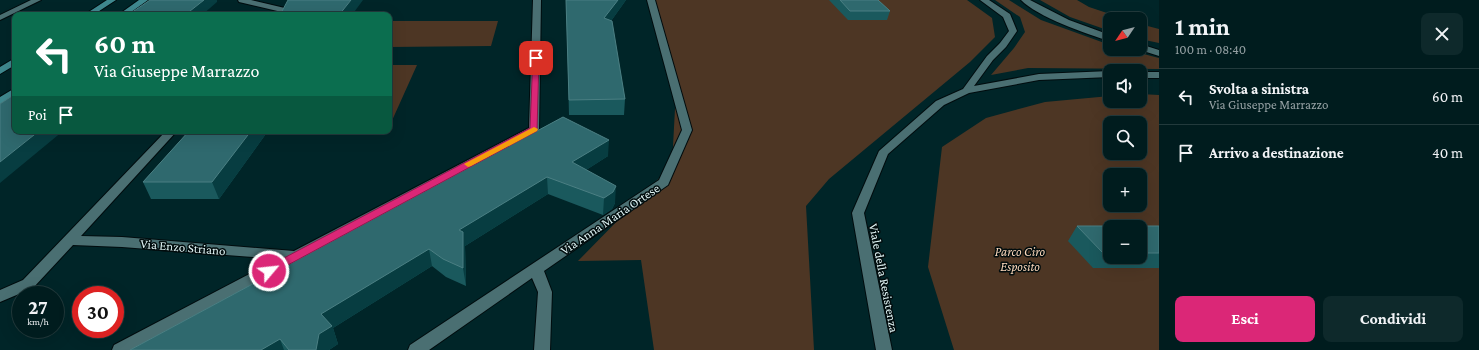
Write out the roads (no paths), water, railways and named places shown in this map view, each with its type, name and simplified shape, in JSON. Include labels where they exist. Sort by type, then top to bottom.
[{"type":"street","points":[[12,12],[37,0]]},
{"type":"street","points":[[93,12],[112,0]]},
{"type":"street","points":[[126,12],[144,0]]},
{"type":"street","points":[[242,0],[286,10]]},
{"type":"street","points":[[120,350],[534,129],[537,0]]},
{"type":"street","name":"Via Anna Maria Ortese","points":[[416,350],[664,182],[687,130],[652,0]]},
{"type":"street","points":[[966,91],[990,58],[1003,45],[1013,31],[1007,16],[984,0]]},
{"type":"street","points":[[1025,0],[1049,14],[1103,36]]},
{"type":"street","points":[[0,18],[12,12]]},
{"type":"street","points":[[1147,49],[1159,53]]},
{"type":"street","points":[[0,71],[12,64]]},
{"type":"street","name":"Viale della Resistenza","points":[[884,350],[858,213],[883,153],[940,102],[966,91],[1039,76],[1103,74]]},
{"type":"street","points":[[1147,75],[1159,75]]},
{"type":"street","points":[[0,101],[12,93]]},
{"type":"street","points":[[0,296],[28,284],[169,134]]},
{"type":"street","name":"Via Enzo Striano","points":[[70,240],[122,242],[296,256]]},
{"type":"street","points":[[536,269],[545,292],[542,350]]},
{"type":"park label","name":"Parco Ciro Esposito","points":[[1020,258]]}]
